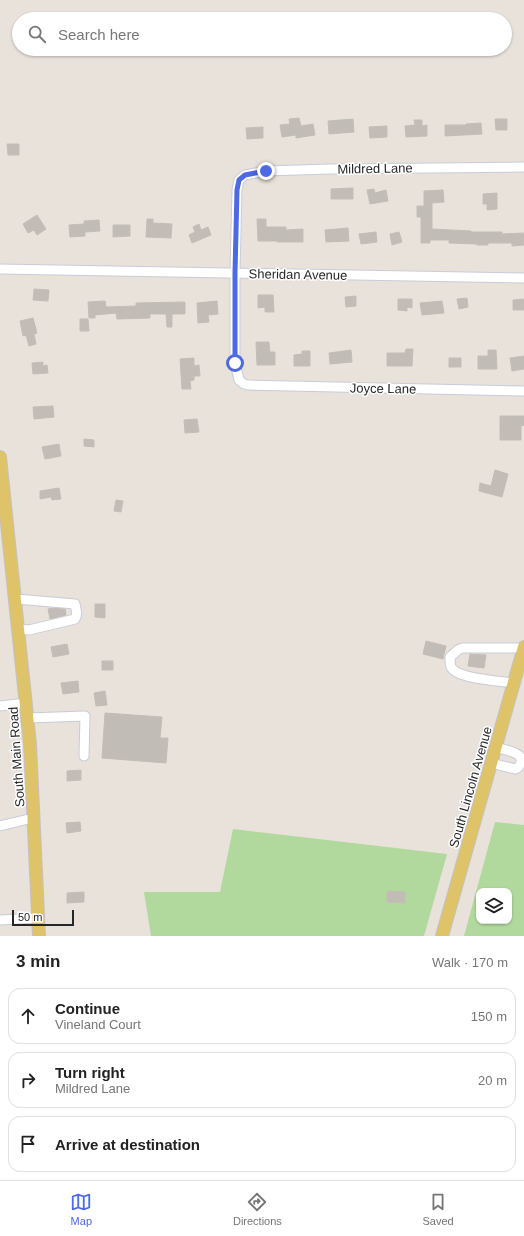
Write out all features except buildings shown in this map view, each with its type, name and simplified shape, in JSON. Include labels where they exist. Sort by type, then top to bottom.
[{"type":"main road","name":"South Main Road","points":[[0,457],[28,718],[39,936]]},
{"type":"main road","name":"South Lincoln Avenue","points":[[442,936],[524,648]]},
{"type":"street","name":"Mildred Lane","points":[[235,273],[237,190],[239,180],[245,175],[266,171],[330,169],[524,167]]},
{"type":"street","name":"Sheridan Avenue","points":[[0,269],[524,278]]},
{"type":"street","name":"Joyce Lane","points":[[235,273],[235,363],[239,380],[248,385],[524,391]]},
{"type":"street","points":[[16,599],[75,604],[77,610],[77,617],[75,619],[29,630],[19,629]]},
{"type":"street","points":[[514,683],[466,676],[457,673],[451,666],[450,657],[462,648],[524,648]]},
{"type":"street","points":[[0,706],[26,703]]},
{"type":"street","points":[[28,718],[85,716],[84,756]]},
{"type":"street","points":[[491,764],[515,769],[518,768],[521,762],[522,758],[519,755],[496,747]]},
{"type":"street","points":[[0,826],[33,818]]},
{"type":"street","points":[[0,920],[38,918]]},
{"type":"green space","points":[[495,822],[524,825],[524,936],[464,936],[476,892],[476,924],[512,924],[512,888],[477,888]]},
{"type":"green space","points":[[233,829],[447,854],[424,936],[151,936],[144,892],[220,892]]},
{"type":"route","points":[[235,363],[237,190],[240,178],[245,175],[266,171]]}]
